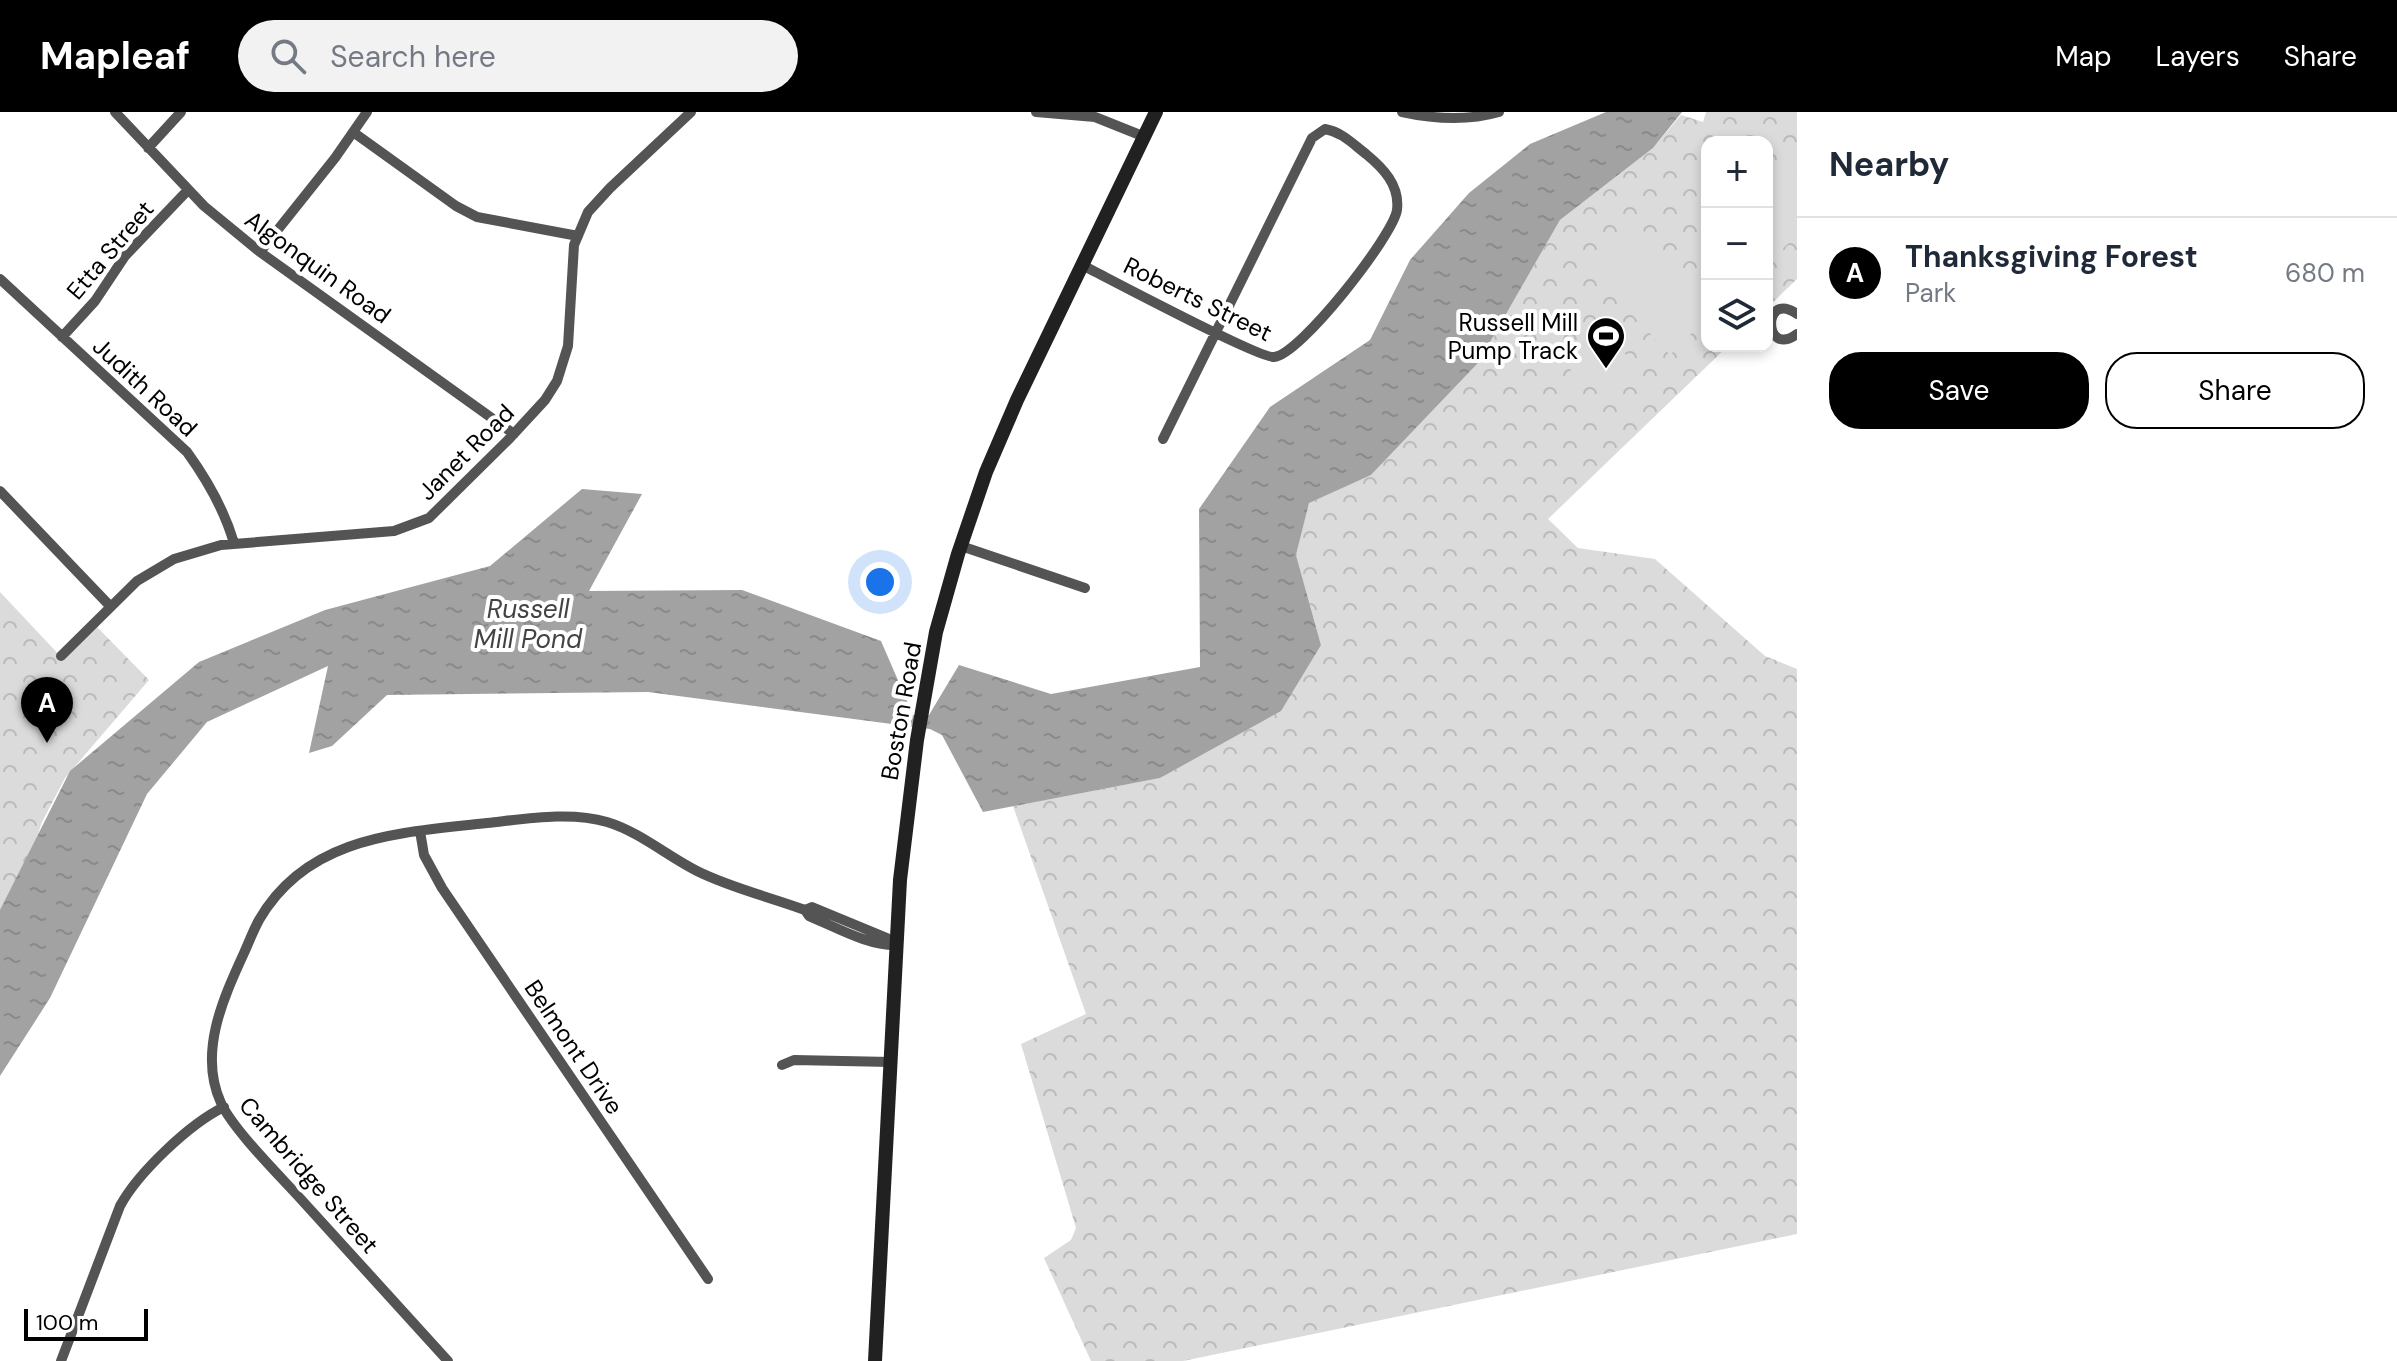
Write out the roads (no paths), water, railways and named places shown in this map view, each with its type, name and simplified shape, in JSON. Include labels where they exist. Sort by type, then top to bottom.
[{"type":"main road","name":"Boston Road","points":[[875,1361],[906,818],[936,632],[986,472],[1017,400],[1156,112]]},
{"type":"street","name":"Algonquin Road","points":[[115,112],[204,206],[260,252],[514,434]]},
{"type":"street","points":[[148,148],[181,112]]},
{"type":"street","points":[[260,252],[367,112]]},
{"type":"street","name":"Janet Road","points":[[61,656],[137,581],[174,559],[234,543],[394,531],[429,518],[545,400],[557,381],[568,346],[574,245],[588,212],[691,112]]},
{"type":"street","points":[[1036,112],[1095,117],[1145,137]]},
{"type":"street","points":[[1402,112],[1462,118],[1499,112]]},
{"type":"street","name":"Roberts Street","points":[[1082,265],[1263,355],[1273,358],[1282,354],[1314,325],[1361,273],[1397,213],[1397,199],[1391,180],[1382,168],[1336,131],[1323,130],[1312,138],[1217,332]]},
{"type":"street","points":[[353,132],[456,206],[477,217],[578,236]]},
{"type":"street","name":"Etta Street","points":[[62,337],[95,301],[125,256],[188,190]]},
{"type":"street","name":"Judith Road","points":[[0,279],[187,452],[208,482],[227,520],[234,543]]},
{"type":"street","points":[[1797,314],[1788,309],[1777,311],[1770,327],[1776,337],[1784,340],[1797,334]]},
{"type":"street","points":[[1163,439],[1217,332]]},
{"type":"street","points":[[0,491],[110,606]]},
{"type":"street","points":[[961,546],[1085,588]]},
{"type":"street","name":"Cambridge Street","points":[[448,1361],[253,1145],[224,1107],[212,1075],[211,1046],[240,961],[259,920],[297,876],[351,844],[420,831],[574,817],[607,822],[699,872],[805,910],[809,916],[859,937],[884,946],[897,945]]},
{"type":"street","name":"Belmont Drive","points":[[420,831],[424,855],[442,888],[708,1279]]},
{"type":"street","points":[[782,1065],[794,1060],[891,1062]]},
{"type":"street","points":[[61,1361],[120,1206],[130,1188],[208,1115],[224,1107]]},
{"type":"water","name":"Russell Mill Pond","points":[[1606,112],[1682,112],[1653,148],[1560,220],[1478,363],[1371,475],[1309,503],[1296,555],[1321,645],[1281,711],[1160,778],[983,812],[942,735],[930,729],[648,692],[387,695],[332,746],[309,753],[328,666],[207,722],[147,794],[50,998],[0,1076],[0,910],[70,771],[199,662],[325,610],[490,566],[582,489],[642,494],[589,591],[742,590],[881,641],[913,715],[929,715],[959,665],[1051,694],[1200,667],[1199,509],[1270,407],[1370,340],[1410,260],[1469,193],[1530,144]]},
{"type":"place","name":"Russell Mill Pump Track","points":[[1606,370]]},
{"type":"place","name":"Thanksgiving Forest","points":[[47,743]]}]
